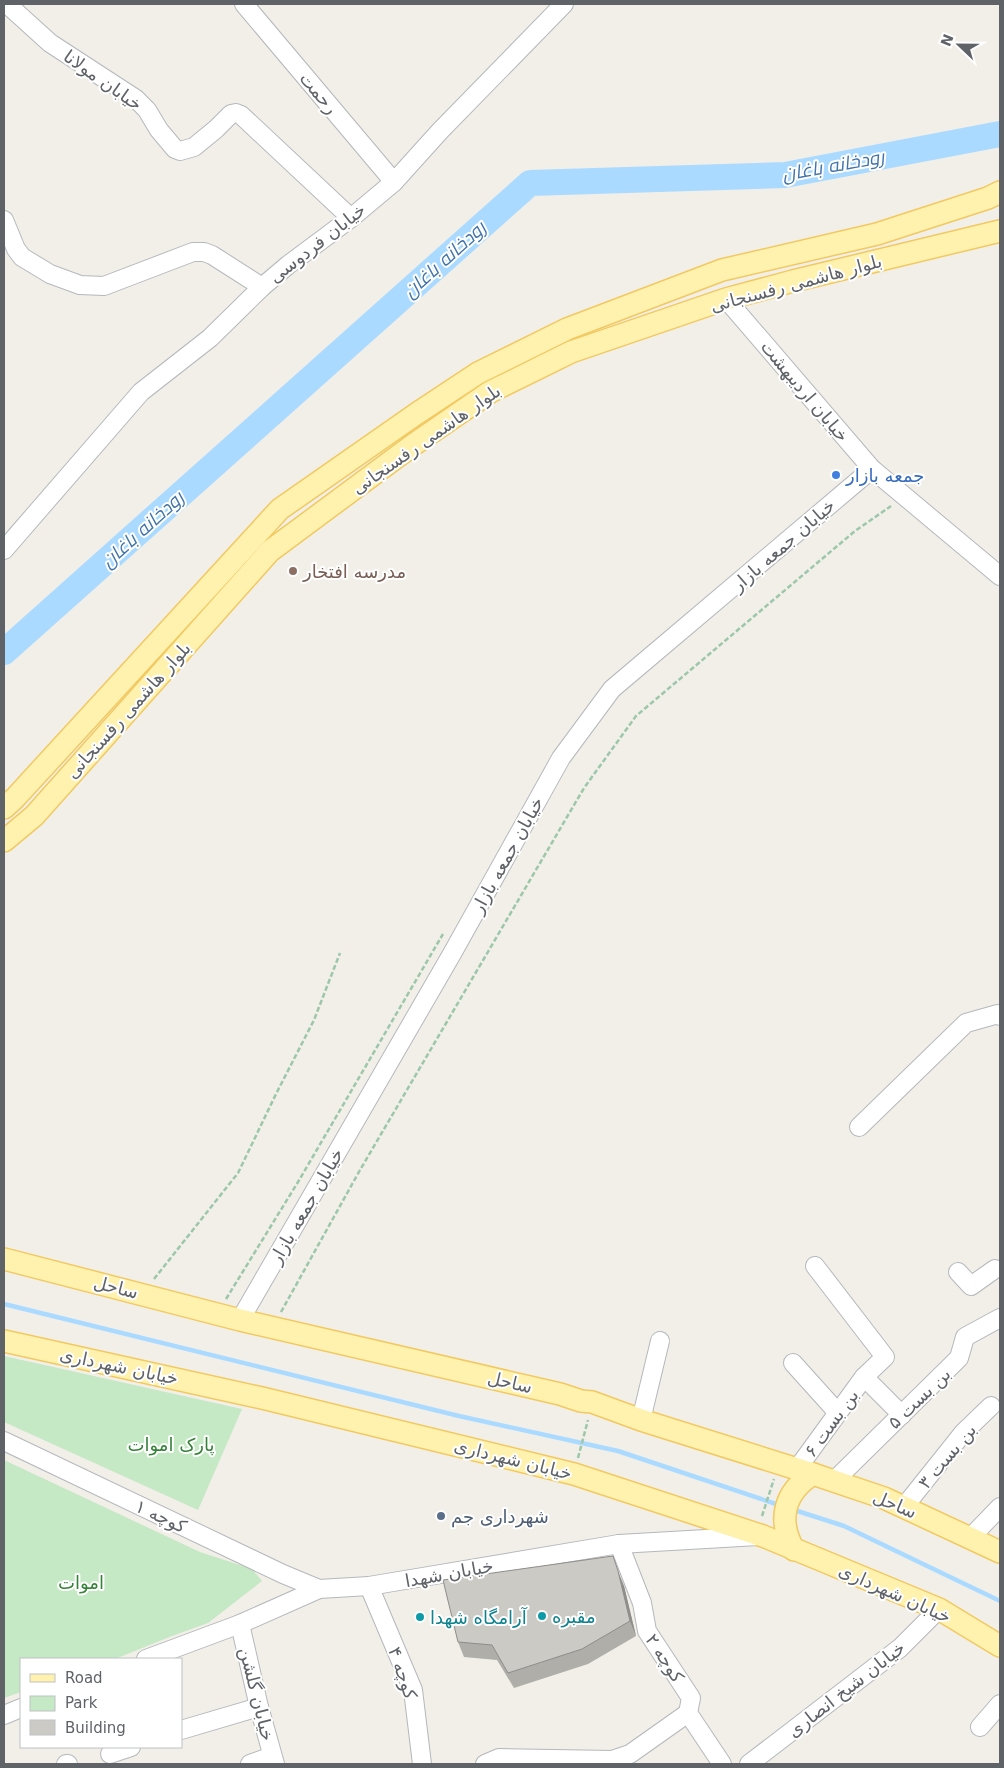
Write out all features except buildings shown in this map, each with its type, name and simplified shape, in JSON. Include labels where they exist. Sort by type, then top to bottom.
[{"type":"main road","name":"بلوار هاشمی رفسنجانی","points":[[4,808],[280,509],[478,373],[567,329],[722,270],[877,234],[988,198],[1000,192]]},
{"type":"main road","name":"بلوار هاشمی رفسنجانی","points":[[4,841],[34,816],[270,551],[413,445],[490,392],[572,352],[726,299],[1000,231]]},
{"type":"main road","points":[[478,373],[490,392]]},
{"type":"main road","name":"ساحل","points":[[4,1259],[240,1320],[592,1402],[641,1420],[797,1468],[884,1498],[1000,1552]]},
{"type":"main road","name":"خیابان شهرداری","points":[[4,1341],[262,1398],[574,1474],[760,1535],[939,1609],[1000,1646]]},
{"type":"main road","points":[[794,1550],[788,1540],[785,1529],[786,1508],[796,1488],[797,1468]]},
{"type":"street","name":"خیابان مولانا","points":[[7,4],[50,43],[136,99],[147,110],[159,130],[175,148],[180,151],[194,147],[231,114],[236,113],[241,115],[351,218]]},
{"type":"street","name":"رحمت","points":[[244,4],[394,182]]},
{"type":"street","name":"خیابان فردوسی","points":[[4,220],[16,249],[22,256],[50,274],[80,285],[104,286],[193,252],[204,252],[212,255],[262,287],[394,182],[440,131],[564,4]]},
{"type":"street","points":[[4,550],[141,392],[210,338],[262,287]]},
{"type":"street","name":"خیابان اردیبهشت","points":[[726,299],[872,469],[1000,576]]},
{"type":"street","name":"خیابان جمعه بازار","points":[[240,1320],[453,952],[561,758],[612,689],[872,469]]},
{"type":"street","points":[[859,1127],[966,1023],[998,1014],[1000,1016]]},
{"type":"street","name":"بن بست ۶","points":[[797,1468],[864,1376],[885,1357],[815,1266]]},
{"type":"street","points":[[958,1272],[971,1286],[999,1270]]},
{"type":"street","name":"بن بست ۵","points":[[834,1481],[959,1358],[965,1337],[1000,1318]]},
{"type":"street","points":[[641,1420],[660,1341]]},
{"type":"street","points":[[793,1363],[838,1413]]},
{"type":"street","points":[[864,1376],[902,1415]]},
{"type":"street","name":"بن بست ۳","points":[[904,1507],[963,1434],[991,1406]]},
{"type":"street","name":"کوچه ۱","points":[[4,1442],[283,1574],[319,1589]]},
{"type":"street","points":[[970,1538],[1000,1507]]},
{"type":"street","name":"خیابان شهدا","points":[[149,1658],[240,1624],[319,1589],[369,1586],[619,1544],[760,1535]]},
{"type":"street","name":"کوچه ۲","points":[[619,1544],[642,1604],[647,1631],[692,1698],[688,1713]]},
{"type":"street","name":"کوچه ۴","points":[[369,1586],[414,1690],[422,1764]]},
{"type":"street","name":"خیابان شیخ انصاری","points":[[749,1764],[900,1648],[939,1609]]},
{"type":"street","name":"خیابان گلشن","points":[[240,1624],[273,1760]]},
{"type":"street","points":[[980,1727],[1000,1704]]},
{"type":"street","points":[[182,1730],[259,1707]]},
{"type":"street","points":[[4,1715],[20,1708]]},
{"type":"street","points":[[485,1764],[499,1758],[612,1760],[630,1754],[688,1713],[722,1764]]},
{"type":"street","points":[[110,1754],[128,1748]]},
{"type":"street","points":[[250,1764],[273,1760]]},
{"type":"path","points":[[272,1327],[360,1170],[584,788],[636,716],[855,531],[904,497]]},
{"type":"path","points":[[142,1294],[238,1173],[314,1020],[340,953]]},
{"type":"path","points":[[574,1474],[592,1402]]},
{"type":"path","points":[[760,1535],[797,1468]]},
{"type":"green space","name":"پارک اموات","points":[[4,1356],[242,1409],[198,1510],[4,1422]]},
{"type":"green space","name":"اموات","points":[[4,1460],[200,1552],[252,1569],[262,1581],[208,1623],[117,1658],[20,1658],[20,1692],[4,1698]]},
{"type":"waterway","name":"رودخانه باغان","points":[[4,652],[530,183],[785,175],[1000,134]]},
{"type":"waterway","points":[[4,1304],[459,1416],[618,1451],[782,1506]]},
{"type":"waterway","points":[[791,1509],[844,1526],[1000,1601]]},
{"type":"place","name":"جمعه بازار","points":[[836,475]]},
{"type":"place","name":"مدرسه افتخار","points":[[293,571]]},
{"type":"place","name":"شهرداری جم","points":[[441,1516]]},
{"type":"place","name":"مقبره","points":[[542,1616]]},
{"type":"place","name":"آرامگاه شهدا","points":[[420,1617]]}]
